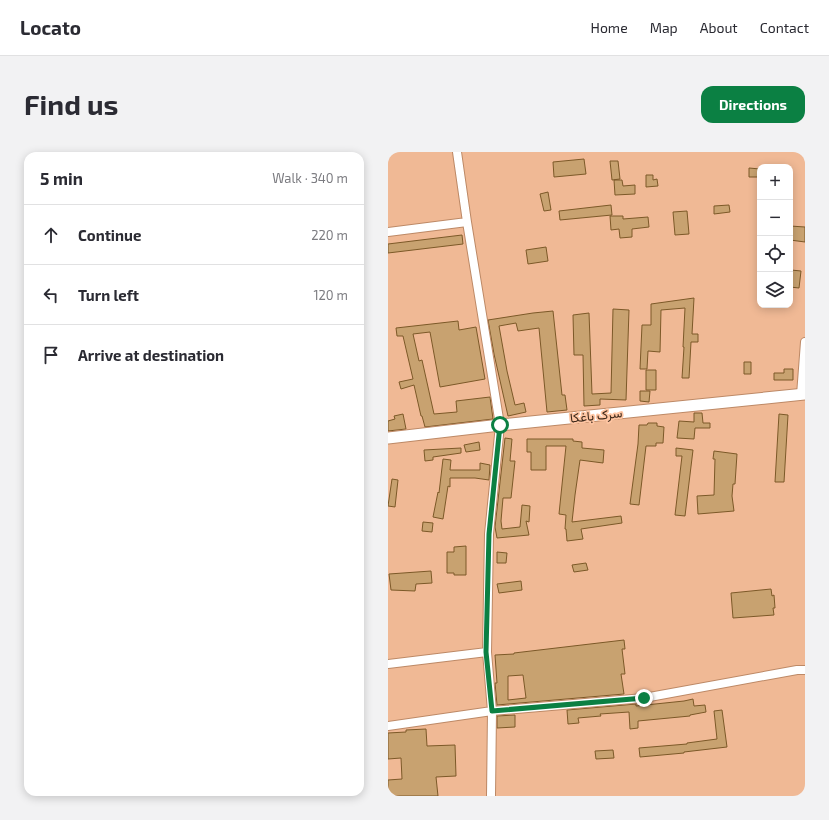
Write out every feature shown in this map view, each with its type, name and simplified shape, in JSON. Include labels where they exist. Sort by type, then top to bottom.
[{"type":"street","points":[[457,152],[500,425],[489,534],[486,652],[492,711],[491,796]]},
{"type":"street","points":[[388,232],[467,222]]},
{"type":"street","points":[[803,394],[805,342]]},
{"type":"street","name":"سرک باغکا","points":[[388,438],[803,394]]},
{"type":"street","points":[[388,664],[486,652]]},
{"type":"street","points":[[388,726],[492,711],[644,698],[797,670],[805,670]]},
{"type":"building","points":[[584,159],[586,174],[554,177],[553,162]]},
{"type":"building","points":[[610,161],[618,161],[620,179],[612,180]]},
{"type":"building","points":[[749,168],[757,169],[757,177],[749,177]]},
{"type":"building","points":[[646,175],[653,175],[653,180],[657,179],[658,186],[646,187]]},
{"type":"building","points":[[614,180],[622,180],[623,186],[635,185],[635,194],[615,195]]},
{"type":"building","points":[[548,192],[551,210],[544,211],[540,194]]},
{"type":"building","points":[[611,205],[612,215],[560,220],[559,211]]},
{"type":"building","points":[[729,205],[730,212],[714,214],[714,206]]},
{"type":"building","points":[[687,211],[689,234],[675,235],[673,212]]},
{"type":"building","points":[[610,216],[623,216],[623,219],[648,217],[649,227],[632,229],[632,237],[620,238],[619,229],[611,230]]},
{"type":"building","points":[[793,226],[805,227],[805,242],[793,240]]},
{"type":"building","points":[[462,235],[463,244],[388,253],[388,244]]},
{"type":"building","points":[[546,247],[548,261],[528,264],[526,250]]},
{"type":"building","points":[[793,270],[801,271],[799,288],[793,287]]},
{"type":"building","points":[[694,298],[692,334],[698,334],[698,342],[691,342],[689,378],[682,378],[685,308],[661,310],[660,352],[648,351],[647,369],[640,369],[642,325],[651,325],[651,304]]},
{"type":"building","points":[[613,309],[629,310],[626,400],[600,399],[600,405],[584,406],[583,355],[574,355],[573,315],[589,313],[592,394],[611,393]]},
{"type":"building","points":[[553,311],[562,395],[565,395],[567,410],[547,412],[539,328],[518,331],[516,323],[499,326],[515,405],[524,403],[526,412],[508,416],[488,320]]},
{"type":"building","points":[[458,321],[459,330],[476,327],[485,379],[440,387],[430,332],[413,334],[419,361],[422,360],[434,414],[457,412],[456,401],[490,397],[493,419],[425,427],[414,385],[401,389],[399,382],[413,379],[403,336],[397,336],[396,328]]},
{"type":"building","points":[[744,362],[751,362],[751,374],[744,374]]},
{"type":"building","points":[[784,369],[793,369],[793,380],[774,380],[774,373],[784,373]]},
{"type":"building","points":[[646,370],[656,370],[656,390],[646,390]]},
{"type":"building","points":[[640,391],[650,391],[649,402],[640,401]]},
{"type":"building","points":[[694,413],[702,413],[703,423],[710,423],[710,428],[695,428],[694,439],[677,438],[679,421],[694,422]]},
{"type":"building","points":[[403,414],[406,429],[388,431],[388,421],[395,419],[394,416]]},
{"type":"building","points":[[779,414],[788,415],[784,482],[775,482]]},
{"type":"building","points":[[648,423],[657,423],[657,426],[664,427],[663,443],[656,443],[656,446],[646,446],[639,505],[630,504],[639,425],[647,425]]},
{"type":"building","points":[[505,438],[512,439],[510,461],[515,461],[511,498],[503,498],[501,521],[502,529],[520,527],[522,505],[530,506],[529,522],[526,521],[529,535],[497,538],[495,527]]},
{"type":"building","points":[[527,439],[573,439],[573,441],[582,442],[582,448],[604,450],[603,463],[580,460],[572,522],[621,516],[622,523],[581,529],[583,539],[567,541],[565,529],[566,515],[559,514],[566,446],[546,446],[546,470],[531,470],[531,452],[527,452]]},
{"type":"building","points":[[479,442],[480,450],[466,452],[464,445]]},
{"type":"building","points":[[461,448],[461,453],[433,457],[433,460],[425,461],[424,450]]},
{"type":"building","points":[[676,448],[693,450],[685,516],[675,515],[682,456],[676,456]]},
{"type":"building","points":[[714,451],[737,454],[735,484],[733,484],[732,496],[734,511],[698,514],[697,496],[714,495]]},
{"type":"building","points":[[443,459],[451,460],[450,470],[480,470],[480,463],[490,465],[489,480],[475,478],[450,478],[450,487],[448,486],[443,519],[433,517],[438,492],[439,493]]},
{"type":"building","points":[[392,479],[398,480],[395,507],[388,506]]},
{"type":"building","points":[[423,522],[433,523],[432,532],[422,531]]},
{"type":"building","points":[[466,546],[466,575],[454,575],[454,573],[447,573],[447,552],[454,552],[454,547]]},
{"type":"building","points":[[497,552],[507,553],[506,563],[497,563]]},
{"type":"building","points":[[586,563],[588,570],[574,572],[572,565]]},
{"type":"building","points":[[431,571],[432,583],[416,584],[415,591],[391,590],[389,574]]},
{"type":"building","points":[[521,581],[522,590],[499,593],[497,584]]},
{"type":"building","points":[[771,589],[772,596],[774,595],[774,615],[733,618],[731,593]]},
{"type":"building","points":[[624,640],[625,649],[622,649],[625,674],[621,674],[624,694],[497,705],[495,655]],"holes":[[[523,675],[526,698],[508,700],[508,676]]]},
{"type":"building","points":[[693,699],[694,706],[705,705],[706,712],[690,716],[638,721],[638,728],[630,729],[629,712],[600,714],[601,716],[578,718],[579,723],[568,724],[567,710],[636,704],[636,706]]},
{"type":"building","points":[[722,710],[727,747],[640,757],[639,748],[687,744],[717,739],[714,711]]},
{"type":"building","points":[[515,715],[515,727],[497,728],[497,716]]},
{"type":"building","points":[[426,729],[427,746],[455,745],[456,776],[436,777],[438,796],[388,796],[388,780],[402,779],[401,758],[388,759],[388,733]]},
{"type":"building","points":[[613,750],[614,758],[596,759],[595,751]]},
{"type":"route","points":[[500,425],[489,534],[486,652],[492,711],[644,698]]}]
